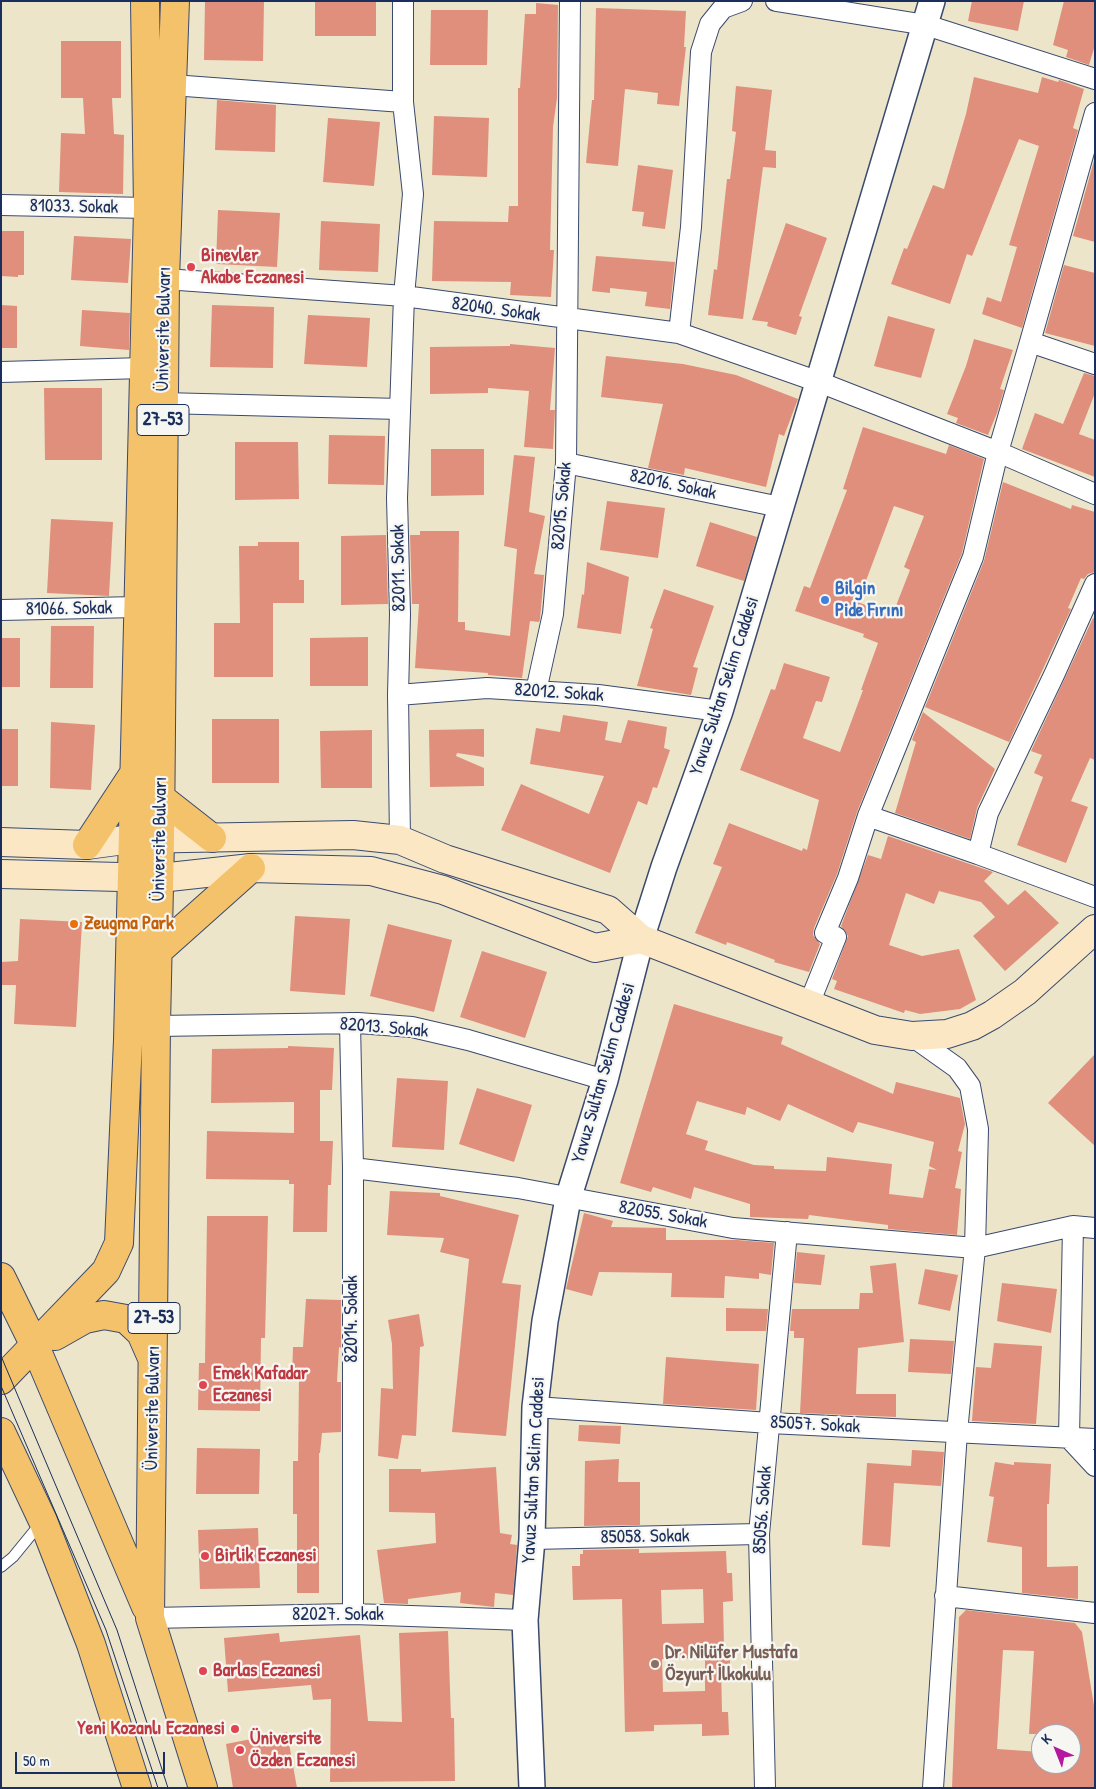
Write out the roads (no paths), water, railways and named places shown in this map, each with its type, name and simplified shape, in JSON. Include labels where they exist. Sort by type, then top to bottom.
[{"type":"main road","name":"Üniversite Bulvarı","points":[[1,1380],[36,1346],[106,1271],[119,1243],[128,1040],[148,208],[145,1]]},
{"type":"main road","name":"Üniversite Bulvarı","points":[[175,1],[164,279],[161,798],[156,1026],[150,1618],[203,1788]]},
{"type":"main road","points":[[87,845],[133,775]]},
{"type":"main road","points":[[161,798],[212,838]]},
{"type":"main road","points":[[1,842],[87,845],[132,839],[160,840],[353,835],[400,840],[445,859],[608,910],[642,939],[875,1030],[912,1036],[947,1034],[972,1026],[992,1015],[1025,992],[1095,929]]},
{"type":"main road","points":[[1,874],[160,878],[251,868],[372,870],[443,890],[595,948],[642,939]]},
{"type":"main road","points":[[158,950],[251,868]]},
{"type":"main road","points":[[1,1277],[36,1346],[150,1618]]},
{"type":"main road","points":[[36,1346],[85,1319],[104,1315],[126,1319],[141,1332],[153,1362]]},
{"type":"main road","points":[[1,1432],[42,1522],[91,1644],[136,1788]]},
{"type":"street","name":"82011. Sokak","points":[[400,840],[398,695],[400,614],[397,498],[404,296],[413,194],[403,102],[403,1]]},
{"type":"street","name":"82015. Sokak","points":[[536,691],[553,614],[566,463],[570,1]]},
{"type":"street","points":[[679,333],[692,227],[701,52],[710,24],[723,8],[742,1]]},
{"type":"street","points":[[776,1],[929,13],[1095,79]]},
{"type":"street","name":"Yavuz Sultan Selim Caddesi","points":[[532,1788],[525,1620],[532,1540],[534,1407],[545,1321],[568,1199],[605,1080],[642,939],[664,867],[720,711],[929,13]]},
{"type":"street","points":[[172,84],[403,102]]},
{"type":"street","points":[[809,1004],[836,937],[826,933],[848,878],[868,816],[973,557],[998,452],[1095,113]]},
{"type":"street","name":"81033. Sokak","points":[[1,206],[148,208]]},
{"type":"street","name":"82040. Sokak","points":[[164,279],[404,296],[568,320],[679,333],[819,382],[998,452],[1095,494]]},
{"type":"street","points":[[1030,342],[1095,364]]},
{"type":"street","points":[[1,372],[144,368]]},
{"type":"street","points":[[164,403],[400,409]]},
{"type":"street","name":"82016. Sokak","points":[[566,463],[780,507]]},
{"type":"street","points":[[978,854],[988,813],[1095,584]]},
{"type":"street","name":"81066. Sokak","points":[[1,610],[137,607]]},
{"type":"street","name":"82012. Sokak","points":[[398,695],[487,688],[598,695],[720,711]]},
{"type":"street","points":[[868,816],[1095,897]]},
{"type":"street","name":"82013. Sokak","points":[[156,1026],[350,1023],[412,1027],[468,1040],[605,1080]]},
{"type":"street","name":"82014. Sokak","points":[[350,1023],[352,1168],[352,1614]]},
{"type":"street","points":[[912,1036],[957,1068],[970,1086],[978,1129],[975,1248],[957,1432],[944,1596],[933,1788]]},
{"type":"street","name":"82055. Sokak","points":[[352,1168],[518,1188],[568,1199],[733,1228],[975,1248],[1073,1226],[1095,1228]]},
{"type":"street","points":[[1073,1226],[1069,1438],[1095,1466]]},
{"type":"street","name":"85056. Sokak","points":[[765,1788],[759,1534],[787,1232]]},
{"type":"street","name":"85057. Sokak","points":[[534,1407],[770,1423],[1095,1439]]},
{"type":"street","name":"85058. Sokak","points":[[532,1540],[759,1534]]},
{"type":"street","points":[[944,1596],[1095,1613]]},
{"type":"street","name":"82027. Sokak","points":[[150,1618],[352,1614],[525,1620]]},
{"type":"lane","points":[[1,1567],[13,1557],[42,1522]]},
{"type":"tram line","points":[[1,1356],[117,1630],[168,1788]]},
{"type":"tram line","points":[[1,1386],[106,1630],[158,1788]]},
{"type":"place","name":"Binevler Akabe Eczanesi","points":[[191,267]]},
{"type":"place","name":"Bilgin Pide Fırını","points":[[825,600]]},
{"type":"place","name":"Zeugma Park","points":[[74,924]]},
{"type":"place","name":"Emek Kafadar Eczanesi","points":[[203,1385]]},
{"type":"place","name":"Birlik Eczanesi","points":[[205,1556]]},
{"type":"place","name":"Dr. Nilüfer Mustafa Özyurt İlkokulu","points":[[655,1664]]},
{"type":"place","name":"Barlas Eczanesi","points":[[203,1671]]},
{"type":"place","name":"Yeni Kozanlı Eczanesi","points":[[235,1729]]},
{"type":"place","name":"Üniversite Özden Eczanesi","points":[[240,1750]]}]
